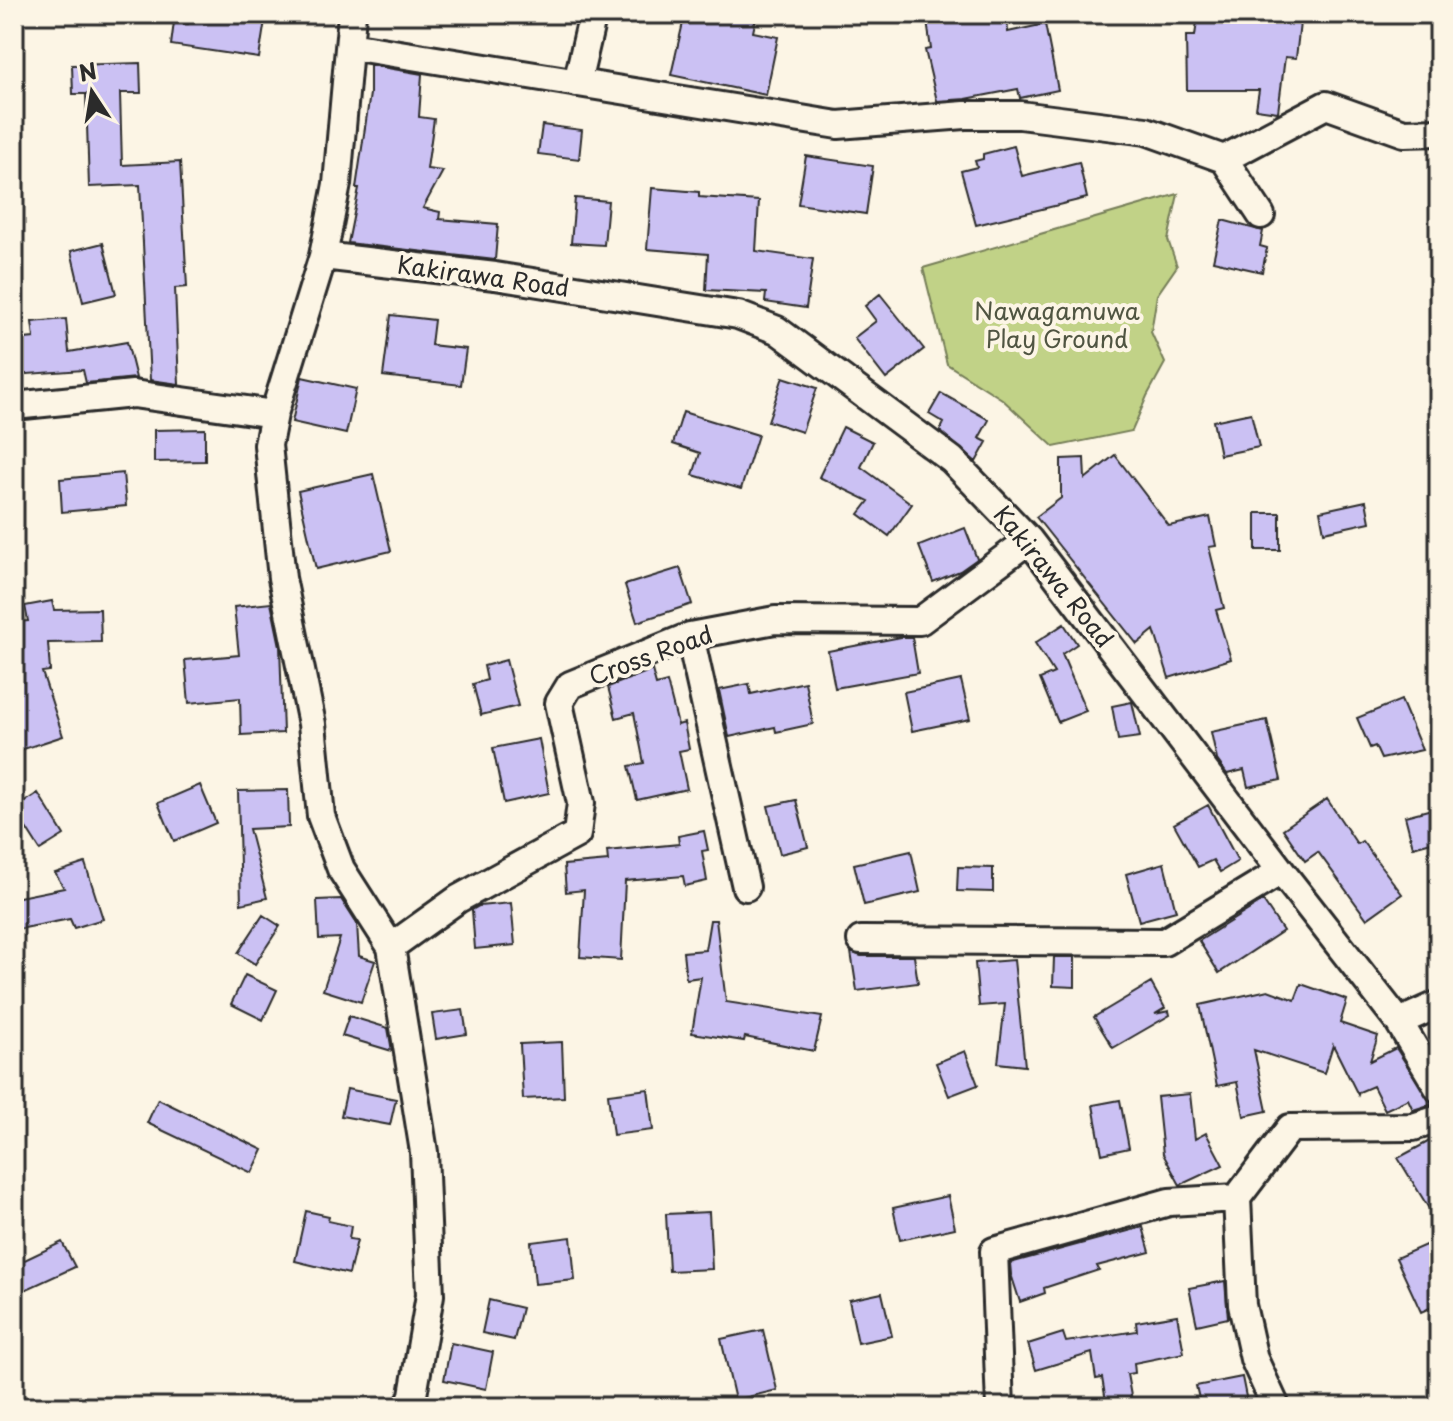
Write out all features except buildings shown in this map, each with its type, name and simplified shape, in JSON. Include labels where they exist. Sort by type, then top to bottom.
[{"type":"street","points":[[352,14],[337,184],[323,256],[274,414],[268,445],[282,578],[312,724],[321,816],[341,869],[391,947],[424,1152],[430,1295],[413,1395],[408,1407]]},
{"type":"street","points":[[577,83],[593,14]]},
{"type":"street","points":[[350,46],[838,125],[965,115],[1020,115],[1146,131],[1224,159],[1261,215]]},
{"type":"street","points":[[1224,159],[1326,105],[1404,133],[1439,132]]},
{"type":"street","name":"Kakirawa Road","points":[[323,256],[495,276],[738,315],[777,330],[952,460],[1029,540],[1399,1022],[1439,1089]]},
{"type":"street","points":[[14,406],[133,394],[274,414]]},
{"type":"street","name":"Cross Road","points":[[391,947],[458,899],[577,834],[581,803],[559,703],[570,685],[690,636],[775,620],[920,621],[1029,540]]},
{"type":"street","points":[[690,636],[746,887]]},
{"type":"street","points":[[861,940],[1164,942],[1281,871]]},
{"type":"street","points":[[1399,1022],[1439,1004]]},
{"type":"street","points":[[1276,1407],[1254,1359],[1242,1305],[1237,1198],[1290,1128],[1413,1127],[1439,1119]]},
{"type":"street","points":[[1000,1407],[994,1251],[1169,1202],[1237,1198]]},
{"type":"green space","name":"Nawagamuwa Play Ground","points":[[1178,194],[1168,240],[1177,266],[1157,295],[1151,332],[1165,363],[1132,431],[1054,447],[1002,399],[947,364],[923,268]]}]
